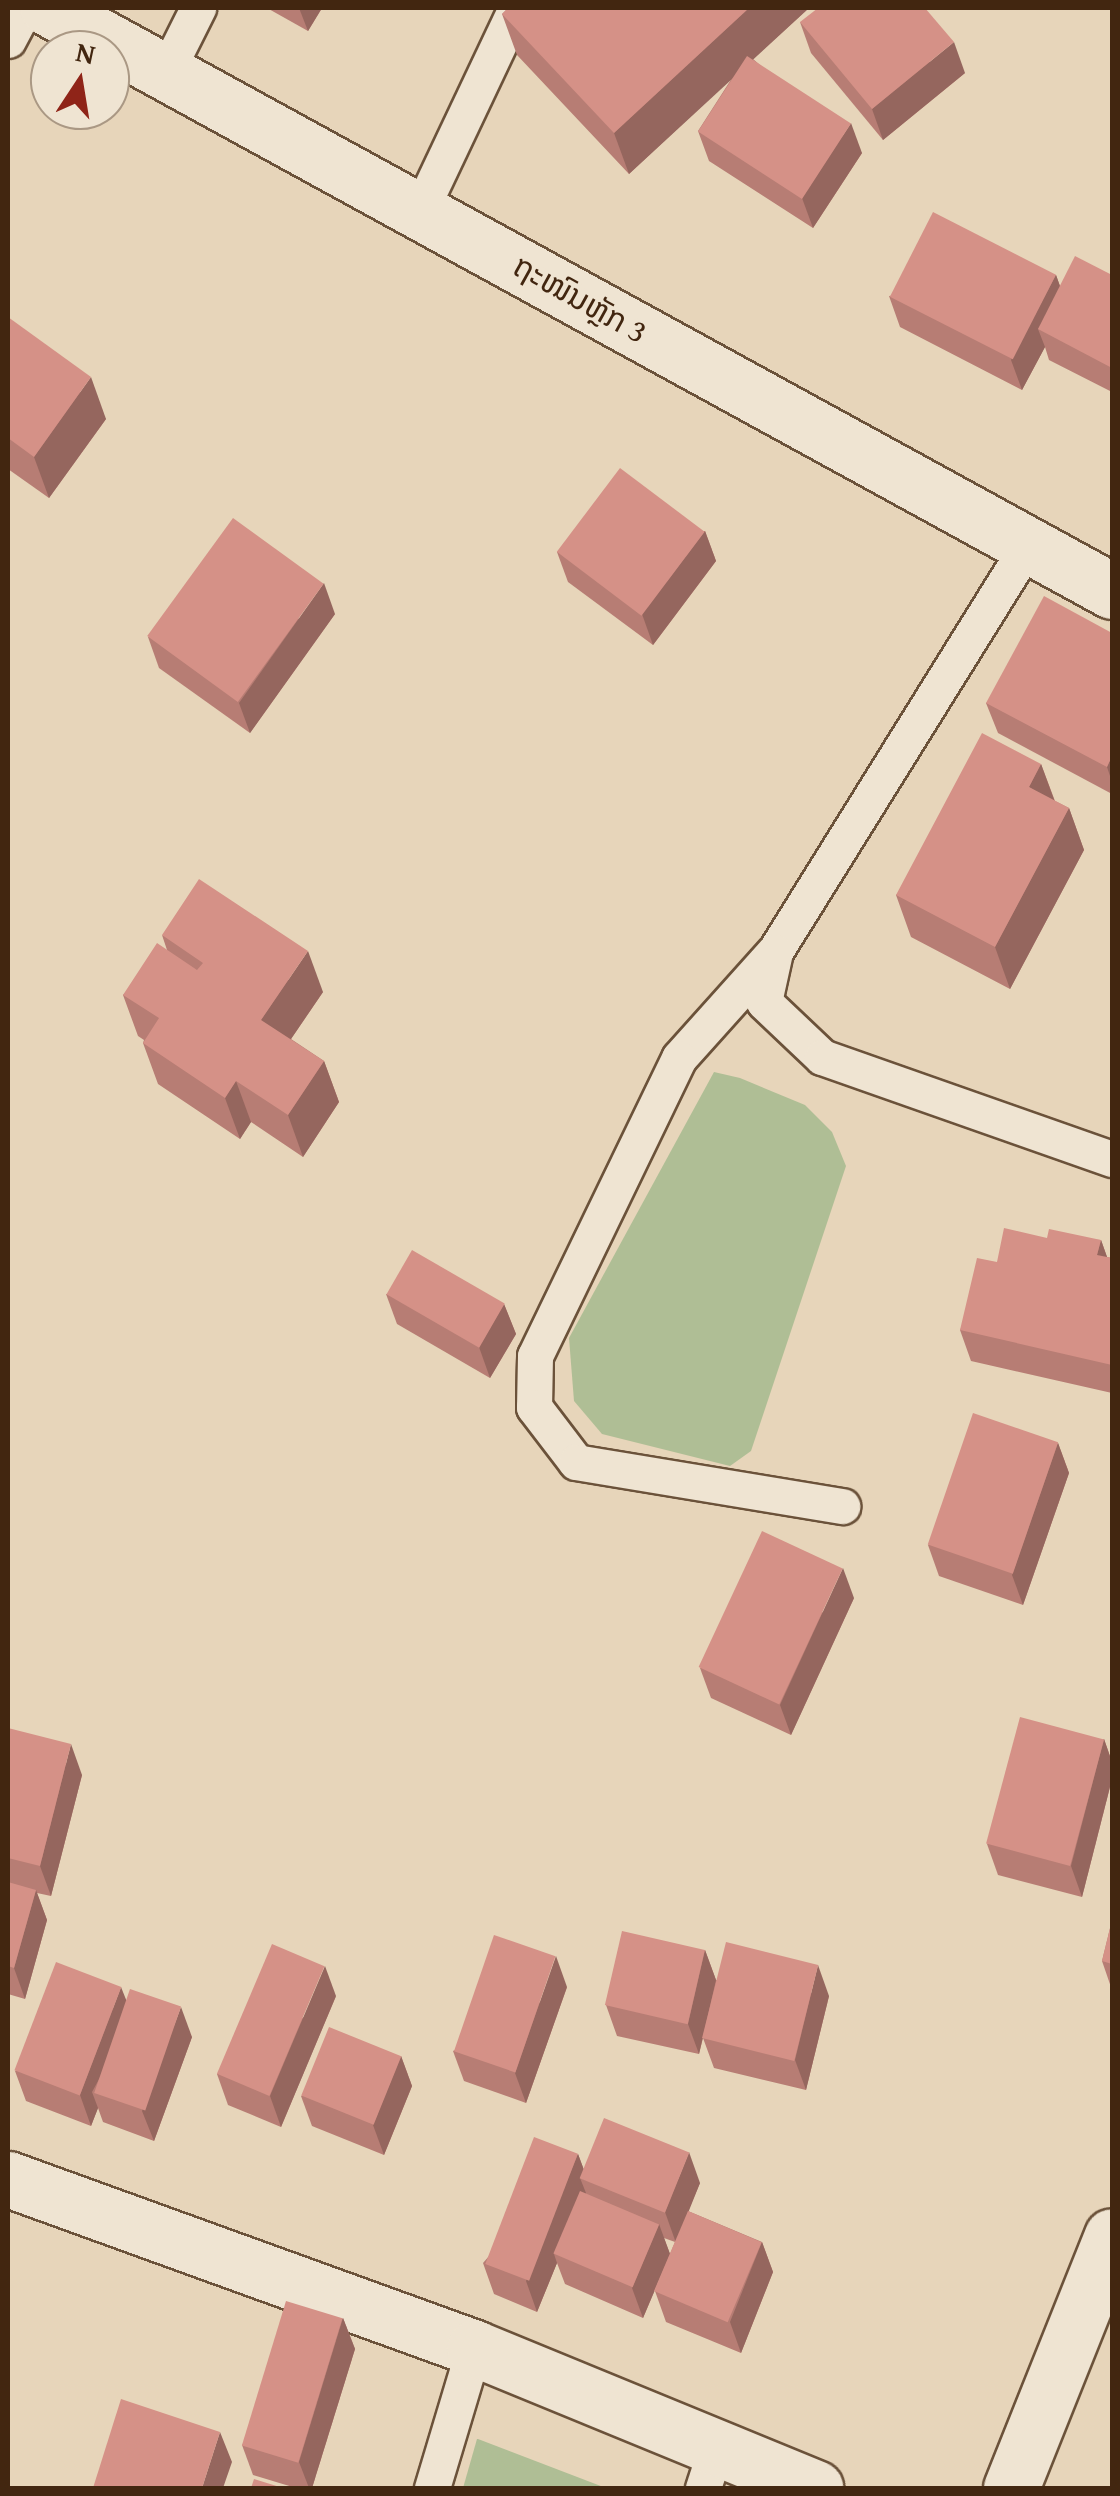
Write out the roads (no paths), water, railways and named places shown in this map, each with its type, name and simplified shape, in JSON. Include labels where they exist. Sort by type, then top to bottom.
[{"type":"street","name":"ຖະໜົນຫຼັກ 3","points":[[48,8],[1112,591]]},
{"type":"street","points":[[8,2179],[474,2348],[710,2468],[815,2488]]},
{"type":"street","points":[[1011,2488],[1112,2236]]},
{"type":"lane","points":[[8,40],[25,8]]},
{"type":"lane","points":[[166,72],[198,8]]},
{"type":"lane","points":[[420,211],[516,8]]},
{"type":"lane","points":[[842,1506],[576,1462],[534,1406],[534,1356],[679,1058],[775,952],[1028,545]]},
{"type":"lane","points":[[775,952],[764,1002],[822,1056],[1112,1158]]},
{"type":"lane","points":[[432,2488],[474,2348]]}]
